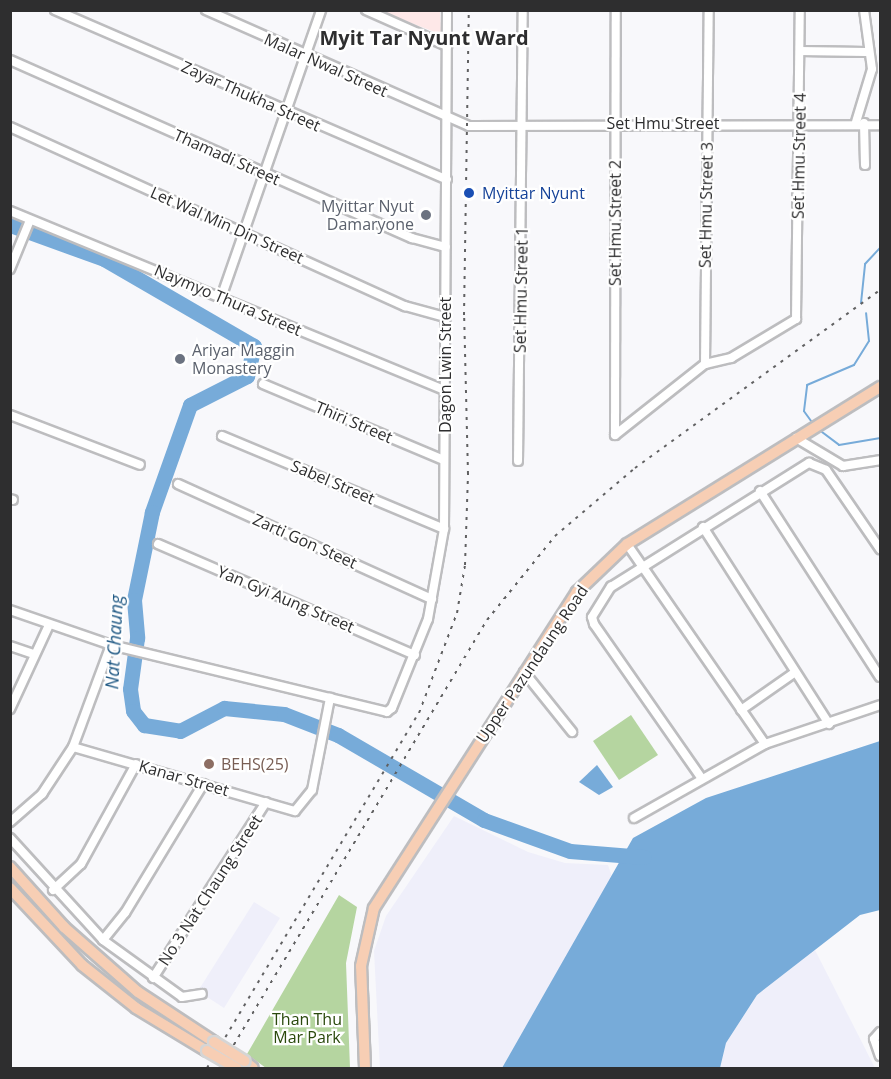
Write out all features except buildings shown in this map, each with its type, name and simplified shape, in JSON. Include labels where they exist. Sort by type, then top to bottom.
[{"type":"main road","name":"Upper Pazundaung Road","points":[[365,1068],[360,1006],[366,933],[374,908],[577,592],[627,544],[880,387]]},
{"type":"main road","points":[[10,867],[64,927],[138,992],[211,1046]]},
{"type":"main road","points":[[10,888],[82,965],[136,1008],[211,1046],[244,1066]]},
{"type":"street","name":"Zayar Thukha Street","points":[[56,10],[288,113],[447,180]]},
{"type":"street","name":"Malar Nwal Street","points":[[206,10],[446,119]]},
{"type":"street","points":[[222,295],[247,234],[321,10]]},
{"type":"street","points":[[366,10],[447,46]]},
{"type":"street","name":"Dagon Lwin Street","points":[[330,698],[390,711],[415,655],[432,598],[444,529],[447,10]]},
{"type":"street","name":"Set Hmu Street 1","points":[[518,461],[524,10]]},
{"type":"street","name":"Set Hmu Street 2","points":[[616,10],[615,435],[705,364]]},
{"type":"street","name":"Set Hmu Street 3","points":[[705,364],[709,10]]},
{"type":"street","name":"Set Hmu Street 4","points":[[705,364],[731,358],[791,324],[797,301],[800,10]]},
{"type":"street","points":[[864,10],[866,52],[872,69],[860,123],[865,165]]},
{"type":"street","points":[[800,51],[866,52]]},
{"type":"street","name":"Thamadi Street","points":[[10,60],[412,238],[446,247]]},
{"type":"street","name":"Set Hmu Street","points":[[446,119],[469,126],[799,122],[880,124]]},
{"type":"street","name":"Let Wal Min Din Street","points":[[10,128],[405,306],[445,317]]},
{"type":"street","name":"Naymyo Thura Street","points":[[10,211],[29,223],[222,295],[445,390]]},
{"type":"street","points":[[10,270],[29,223]]},
{"type":"street","name":"Thiri Street","points":[[263,384],[444,460]]},
{"type":"street","points":[[10,415],[140,465]]},
{"type":"street","name":"Sabel Street","points":[[222,436],[444,529]]},
{"type":"street","points":[[796,438],[843,466],[880,460]]},
{"type":"street","points":[[700,776],[594,624],[592,617],[611,587],[803,464],[820,466],[880,549]]},
{"type":"street","name":"Zarti Gon Steet","points":[[178,484],[432,598]]},
{"type":"street","points":[[760,491],[880,677]]},
{"type":"street","points":[[703,527],[794,673],[829,724]]},
{"type":"street","name":"Yan Gyi Aung Street","points":[[158,544],[415,655]]},
{"type":"street","points":[[627,544],[765,744]]},
{"type":"street","points":[[10,610],[111,645],[330,698]]},
{"type":"street","points":[[10,709],[33,654],[49,625]]},
{"type":"street","points":[[10,822],[42,794],[73,747],[111,645]]},
{"type":"street","points":[[10,646],[33,654]]},
{"type":"street","points":[[524,672],[572,732]]},
{"type":"street","points":[[741,710],[794,673]]},
{"type":"street","name":"Kanar Street","points":[[73,747],[295,811],[312,790],[330,698]]},
{"type":"street","points":[[634,818],[700,776],[765,744],[880,705]]},
{"type":"street","points":[[53,890],[81,864],[136,764]]},
{"type":"street","points":[[103,940],[125,913],[203,784]]},
{"type":"street","name":"No 3 Nat Chaung Street","points":[[153,978],[266,802]]},
{"type":"street","points":[[10,838],[53,890],[103,940],[182,997],[202,994]]},
{"type":"street","points":[[880,1032],[874,1039],[880,1056]]},
{"type":"shaded area","points":[[380,11],[440,11],[441,34],[440,34]]},
{"type":"shaded area","points":[[454,816],[528,852],[565,863],[608,865],[612,877],[502,1068],[380,1068],[374,951],[386,916]]},
{"type":"shaded area","points":[[254,902],[280,918],[224,1008],[198,991]]},
{"type":"shaded area","points":[[815,950],[875,1068],[720,1068],[726,1043],[757,995]]},
{"type":"green space","points":[[631,715],[658,755],[619,780],[593,741]]},
{"type":"green space","name":"Than Thu Mar Park","points":[[339,895],[357,907],[346,963],[350,1068],[266,1068],[247,1054]]},
{"type":"water","points":[[880,741],[880,910],[860,915],[757,995],[726,1043],[720,1068],[502,1068],[633,838],[706,798]]},
{"type":"water","points":[[597,765],[613,787],[599,795],[579,782]]},
{"type":"waterway","name":"Nat Chaung","points":[[10,225],[104,259],[254,346],[247,376],[190,405],[152,512],[134,600],[137,638],[130,689],[133,711],[144,725],[180,731],[224,708],[284,714],[338,735],[484,820],[570,851],[644,857]]},
{"type":"waterway","points":[[861,303],[865,264],[880,248]]},
{"type":"waterway","points":[[814,425],[804,411],[807,385],[854,365],[869,341],[866,313]]},
{"type":"waterway","points":[[818,429],[839,445],[880,438]]},
{"type":"railway","points":[[207,1068],[419,713],[457,613],[465,565],[468,474],[464,315],[469,10]]},
{"type":"railway","points":[[220,1068],[487,620],[555,536],[635,468],[880,290]]},
{"type":"place","name":"Myittar Nyunt","points":[[469,193]]},
{"type":"place","name":"Myittar Nyut Damaryone","points":[[426,215]]},
{"type":"place","name":"Ariyar Maggin Monastery","points":[[180,359]]},
{"type":"place","name":"BEHS(25)","points":[[209,764]]},
{"type":"district","name":"Myit Tar Nyunt Ward","points":[[424,37]]}]
